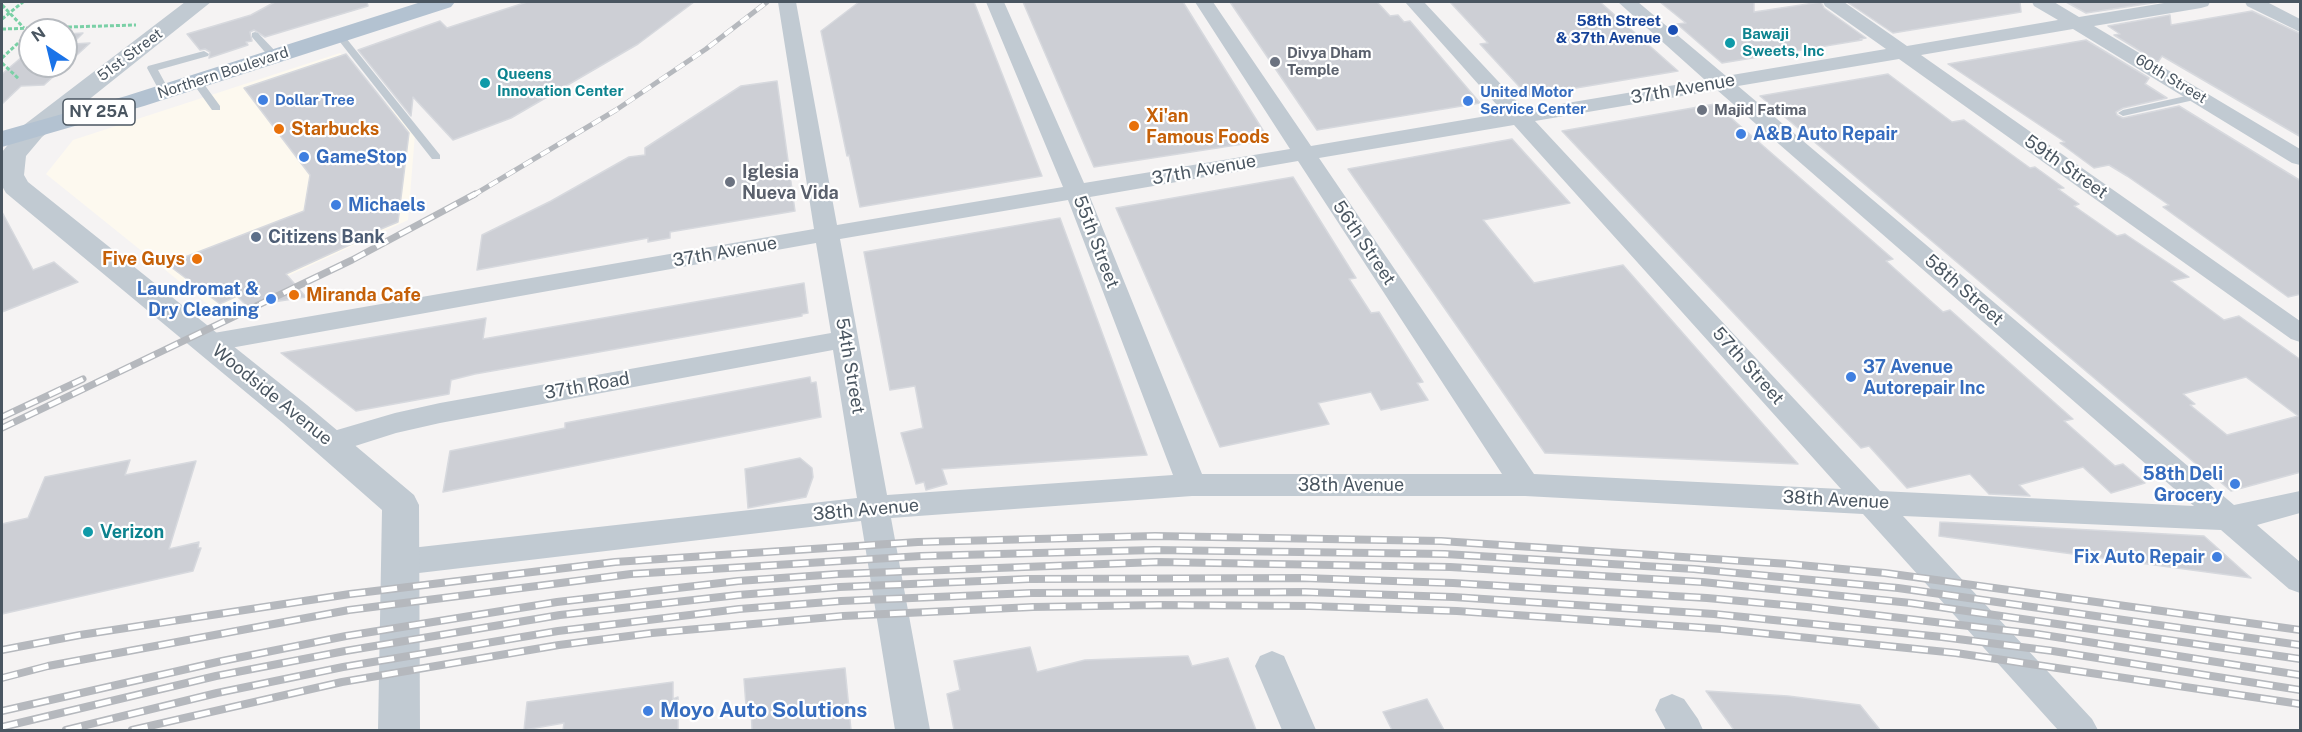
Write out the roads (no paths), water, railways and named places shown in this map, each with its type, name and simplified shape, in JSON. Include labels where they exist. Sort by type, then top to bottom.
[{"type":"main road","name":"Northern Boulevard","points":[[2,139],[165,92],[443,2]]},
{"type":"street","name":"51st Street","points":[[33,131],[198,2]]},
{"type":"street","name":"54th Street","points":[[787,2],[912,730]]},
{"type":"street","name":"55th Street","points":[[996,2],[1077,192],[1192,485]]},
{"type":"street","name":"56th Street","points":[[1204,2],[1525,485]]},
{"type":"street","name":"57th Street","points":[[1414,2],[2080,730]]},
{"type":"street","name":"58th Street","points":[[1627,2],[2301,580]]},
{"type":"street","name":"59th Street","points":[[1832,2],[2301,333]]},
{"type":"street","name":"60th Street","points":[[2041,2],[2301,158]]},
{"type":"street","name":"37th Avenue","points":[[208,343],[827,234],[2201,2]]},
{"type":"street","points":[[2254,2],[2301,26]]},
{"type":"street","name":"Woodside Avenue","points":[[33,131],[13,155],[6,188],[208,343],[330,443],[401,505],[399,730]]},
{"type":"street","name":"37th Road","points":[[330,443],[395,423],[440,413],[846,339]]},
{"type":"street","name":"38th Avenue","points":[[402,562],[874,508],[1192,485],[1525,485],[2182,518],[2229,518],[2301,501]]},
{"type":"street","points":[[1272,666],[1299,730]]},
{"type":"lane","points":[[339,35],[436,157]]},
{"type":"lane","points":[[247,38],[274,56]]},
{"type":"lane","points":[[165,92],[152,68],[202,52]]},
{"type":"lane","points":[[197,82],[216,108]]},
{"type":"lane","points":[[2123,113],[2199,96]]},
{"type":"railway","points":[[472,196],[616,110],[706,49],[767,2]]},
{"type":"railway","points":[[2,428],[352,260],[475,194]]},
{"type":"railway","points":[[2,417],[83,379]]},
{"type":"railway","points":[[2,650],[80,635],[350,594],[615,562],[918,542],[1155,536],[1441,541],[1789,564],[1885,573],[2300,630]]},
{"type":"railway","points":[[2,678],[48,666],[349,610],[631,574],[921,556],[1154,550],[1445,554],[1694,569],[1898,588],[2300,645]]},
{"type":"railway","points":[[2,711],[222,661],[346,636],[557,602],[738,581],[838,574],[1157,562],[1450,567],[1702,582],[1911,603],[2300,659]]},
{"type":"railway","points":[[2,727],[216,676],[345,651],[560,615],[738,595],[840,587],[1028,579],[1303,578],[1453,583],[1707,598],[1807,607],[2037,634],[2300,675]]},
{"type":"railway","points":[[66,730],[217,693],[343,667],[558,631],[739,609],[841,601],[1031,593],[1305,592],[1453,597],[1714,614],[1942,637],[2053,651],[2300,690]]},
{"type":"railway","points":[[132,730],[342,682],[559,645],[652,633],[843,616],[1033,607],[1159,605],[1310,606],[1457,611],[1721,629],[1956,653],[2300,704]]},
{"type":"place","name":"58th Street & 37th Avenue","points":[[1673,30]]},
{"type":"place","name":"Bawaji Sweets, Inc","points":[[1730,43]]},
{"type":"place","name":"Divya Dham Temple","points":[[1275,62]]},
{"type":"place","name":"Queens Innovation Center","points":[[485,83]]},
{"type":"place","name":"Dollar Tree","points":[[263,100]]},
{"type":"place","name":"United Motor Service Center","points":[[1468,101]]},
{"type":"place","name":"Majid Fatima","points":[[1702,110]]},
{"type":"place","name":"Xi'an Famous Foods","points":[[1134,126]]},
{"type":"place","name":"Starbucks","points":[[279,129]]},
{"type":"place","name":"A&B Auto Repair","points":[[1741,134]]},
{"type":"place","name":"GameStop","points":[[304,157]]},
{"type":"place","name":"Iglesia Nueva Vida","points":[[730,182]]},
{"type":"place","name":"Michaels","points":[[336,205]]},
{"type":"place","name":"Citizens Bank","points":[[256,237]]},
{"type":"place","name":"Five Guys","points":[[197,259]]},
{"type":"place","name":"Miranda Cafe","points":[[294,295]]},
{"type":"place","name":"Laundromat & Dry Cleaning","points":[[271,299]]},
{"type":"place","name":"37 Avenue Autorepair Inc","points":[[1851,377]]},
{"type":"place","name":"58th Deli Grocery","points":[[2235,484]]},
{"type":"place","name":"Verizon","points":[[88,532]]},
{"type":"place","name":"Fix Auto Repair","points":[[2217,557]]},
{"type":"place","name":"Moyo Auto Solutions","points":[[648,711]]}]
